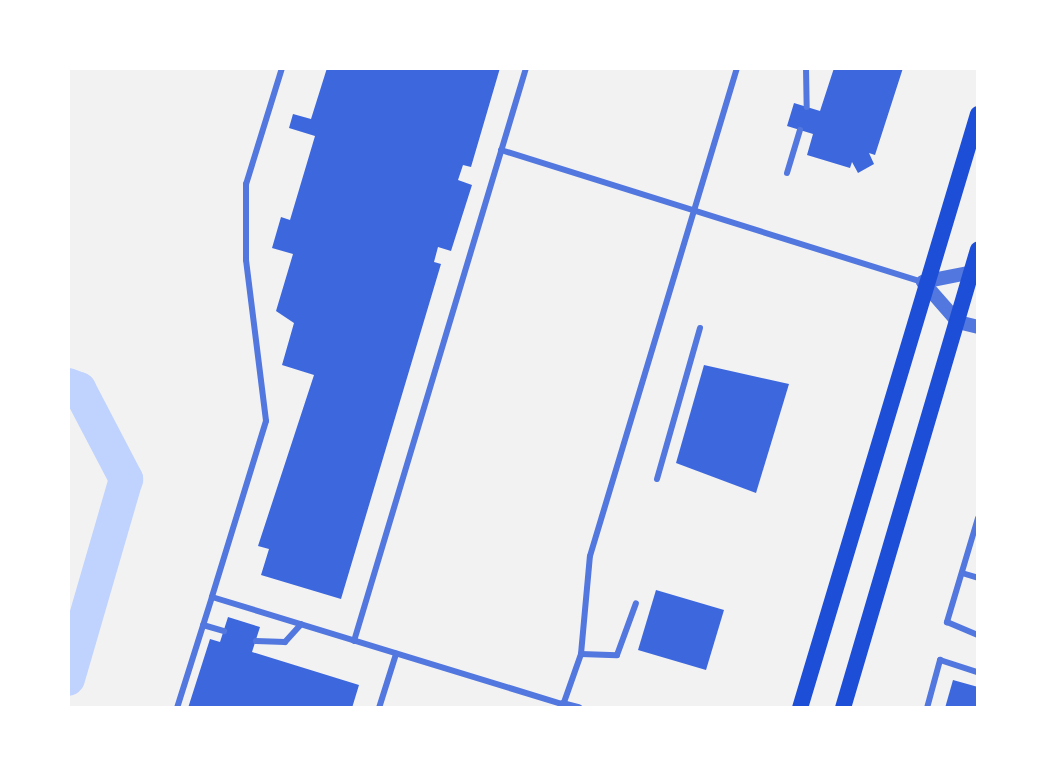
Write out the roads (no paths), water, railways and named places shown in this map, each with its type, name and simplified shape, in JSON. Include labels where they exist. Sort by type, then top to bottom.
[{"type":"main road","points":[[800,708],[923,282],[978,114]]},
{"type":"main road","points":[[843,708],[975,270],[978,249]]},
{"type":"street","points":[[975,270],[923,282],[958,322],[978,327]]},
{"type":"street","points":[[562,706],[578,708]]},
{"type":"lane","points":[[177,708],[266,421],[246,260],[246,184],[282,68]]},
{"type":"lane","points":[[354,641],[526,68]]},
{"type":"lane","points":[[212,597],[562,706],[581,654],[590,556],[698,208],[737,68]]},
{"type":"lane","points":[[806,68],[807,107]]},
{"type":"lane","points":[[787,173],[800,130]]},
{"type":"lane","points":[[501,150],[698,208],[923,282]]},
{"type":"lane","points":[[657,479],[700,328]]},
{"type":"lane","points":[[977,522],[947,622],[978,635]]},
{"type":"lane","points":[[962,573],[978,578]]},
{"type":"lane","points":[[581,654],[617,655],[636,603]]},
{"type":"lane","points":[[256,641],[285,642],[301,624]]},
{"type":"lane","points":[[203,625],[224,631]]},
{"type":"lane","points":[[379,708],[396,654]]},
{"type":"lane","points":[[927,708],[940,660],[978,672]]},
{"type":"waterway","points":[[68,385],[79,389],[126,479],[68,679]]}]
